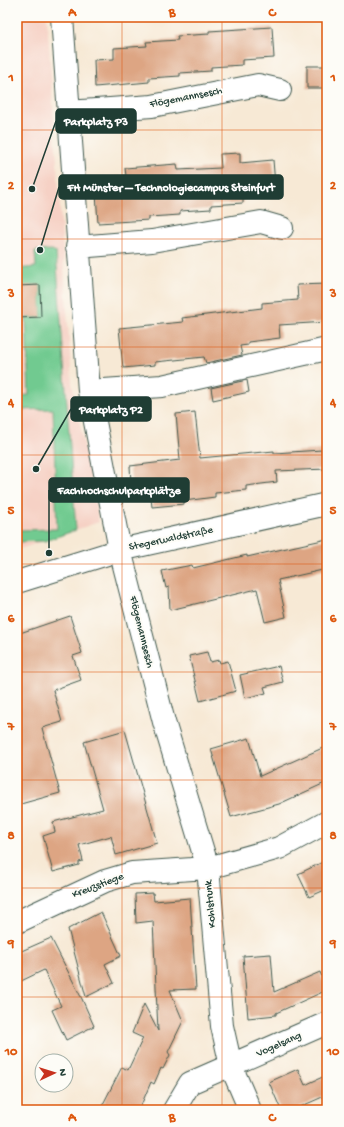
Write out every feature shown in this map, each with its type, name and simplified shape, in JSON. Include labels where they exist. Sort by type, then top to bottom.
[{"type":"street","name":"Flögemannsesch","points":[[62,17],[77,247],[89,391],[120,550],[164,722],[208,868]]},
{"type":"street","name":"Flögemannsesch","points":[[68,112],[152,106],[258,84],[280,90]]},
{"type":"street","points":[[77,247],[152,241],[261,222],[282,228]]},
{"type":"street","points":[[89,391],[162,386],[327,349]]},
{"type":"street","name":"Stegerwaldstraße","points":[[17,582],[120,550],[327,504]]},
{"type":"street","name":"Kohlstrunk","points":[[250,1110],[231,1066],[222,1026],[208,868],[279,848],[327,822]]},
{"type":"street","name":"Kreuzstiege","points":[[17,922],[81,891],[132,873],[208,868]]},
{"type":"street","name":"Vogelsang","points":[[174,1110],[190,1083],[327,1023]]},
{"type":"shaded area","points":[[17,17],[47,17],[72,383],[99,522],[17,550]]},
{"type":"green space","points":[[52,250],[56,252],[76,530],[45,541],[17,542],[17,530],[57,529],[53,409],[17,410],[17,396],[29,395],[26,318],[41,317],[40,285],[17,286],[17,269],[36,267],[35,251]]},
{"type":"building","points":[[272,27],[274,58],[242,60],[242,65],[211,67],[211,71],[180,73],[180,76],[149,78],[149,82],[95,87],[94,60],[114,59],[114,48],[147,46],[146,42],[178,40],[177,36],[209,34],[209,31]]},
{"type":"building","points":[[307,66],[327,66],[327,88],[307,88]]},
{"type":"building","points":[[240,153],[240,163],[273,160],[276,197],[243,199],[243,203],[211,205],[211,209],[180,211],[180,215],[149,217],[149,220],[98,223],[95,178],[126,176],[125,168],[177,164],[178,170],[221,168],[220,154]]},
{"type":"building","points":[[327,284],[327,322],[279,325],[280,338],[248,342],[248,345],[240,346],[242,355],[206,363],[204,357],[155,362],[155,365],[123,368],[119,328],[183,322],[182,318],[262,308],[262,303],[298,300],[297,285]]},
{"type":"building","points":[[40,285],[41,317],[17,318],[17,286]]},
{"type":"building","points":[[247,380],[249,392],[213,400],[211,388]]},
{"type":"building","points":[[195,412],[200,458],[274,451],[274,453],[322,450],[322,452],[327,452],[327,469],[276,471],[277,482],[246,486],[246,490],[215,493],[215,497],[184,501],[184,504],[152,507],[149,481],[131,483],[130,466],[180,460],[176,414]]},
{"type":"building","points":[[327,539],[327,569],[278,580],[286,617],[265,622],[257,589],[170,610],[169,587],[166,588],[162,571],[192,565],[193,568],[247,555],[247,557]]},
{"type":"building","points":[[70,616],[82,653],[73,656],[81,680],[53,690],[62,722],[42,728],[60,793],[17,805],[17,634]]},
{"type":"building","points":[[207,652],[210,662],[219,660],[220,663],[228,661],[236,691],[200,701],[189,656]]},
{"type":"building","points":[[279,666],[283,682],[264,687],[266,693],[245,698],[240,675]]},
{"type":"building","points":[[125,730],[157,843],[116,855],[111,836],[79,845],[83,861],[79,862],[79,865],[53,872],[43,836],[55,832],[53,822],[103,809],[84,742]]},
{"type":"building","points":[[249,738],[260,776],[327,746],[327,782],[279,804],[231,817],[211,749]]},
{"type":"building","points":[[327,860],[327,889],[309,897],[298,874]]},
{"type":"building","points":[[153,893],[154,901],[190,898],[196,989],[170,990],[183,1021],[168,1052],[170,1055],[163,1069],[161,1068],[154,1084],[151,1082],[139,1110],[100,1110],[122,1067],[128,1070],[143,1038],[132,1033],[144,1004],[158,1031],[153,921],[136,923],[135,894]]},
{"type":"building","points":[[101,912],[121,956],[105,964],[114,983],[86,997],[68,929]]},
{"type":"building","points":[[51,938],[94,1026],[66,1040],[52,1010],[61,1006],[44,970],[17,983],[17,953]]},
{"type":"building","points":[[271,954],[274,992],[320,972],[327,990],[276,1013],[276,1015],[248,1018],[243,956]]},
{"type":"building","points":[[298,1069],[305,1085],[327,1075],[327,1095],[293,1110],[281,1110],[269,1082]]},
{"type":"place","name":"Parkplatz P3","points":[[32,189]]},
{"type":"place","name":"FH Münster – Technologiecampus Steinfurt","points":[[40,250]]},
{"type":"place","name":"Parkplatz P2","points":[[36,469]]},
{"type":"place","name":"Fachhochschulparkplätze","points":[[49,553]]}]
